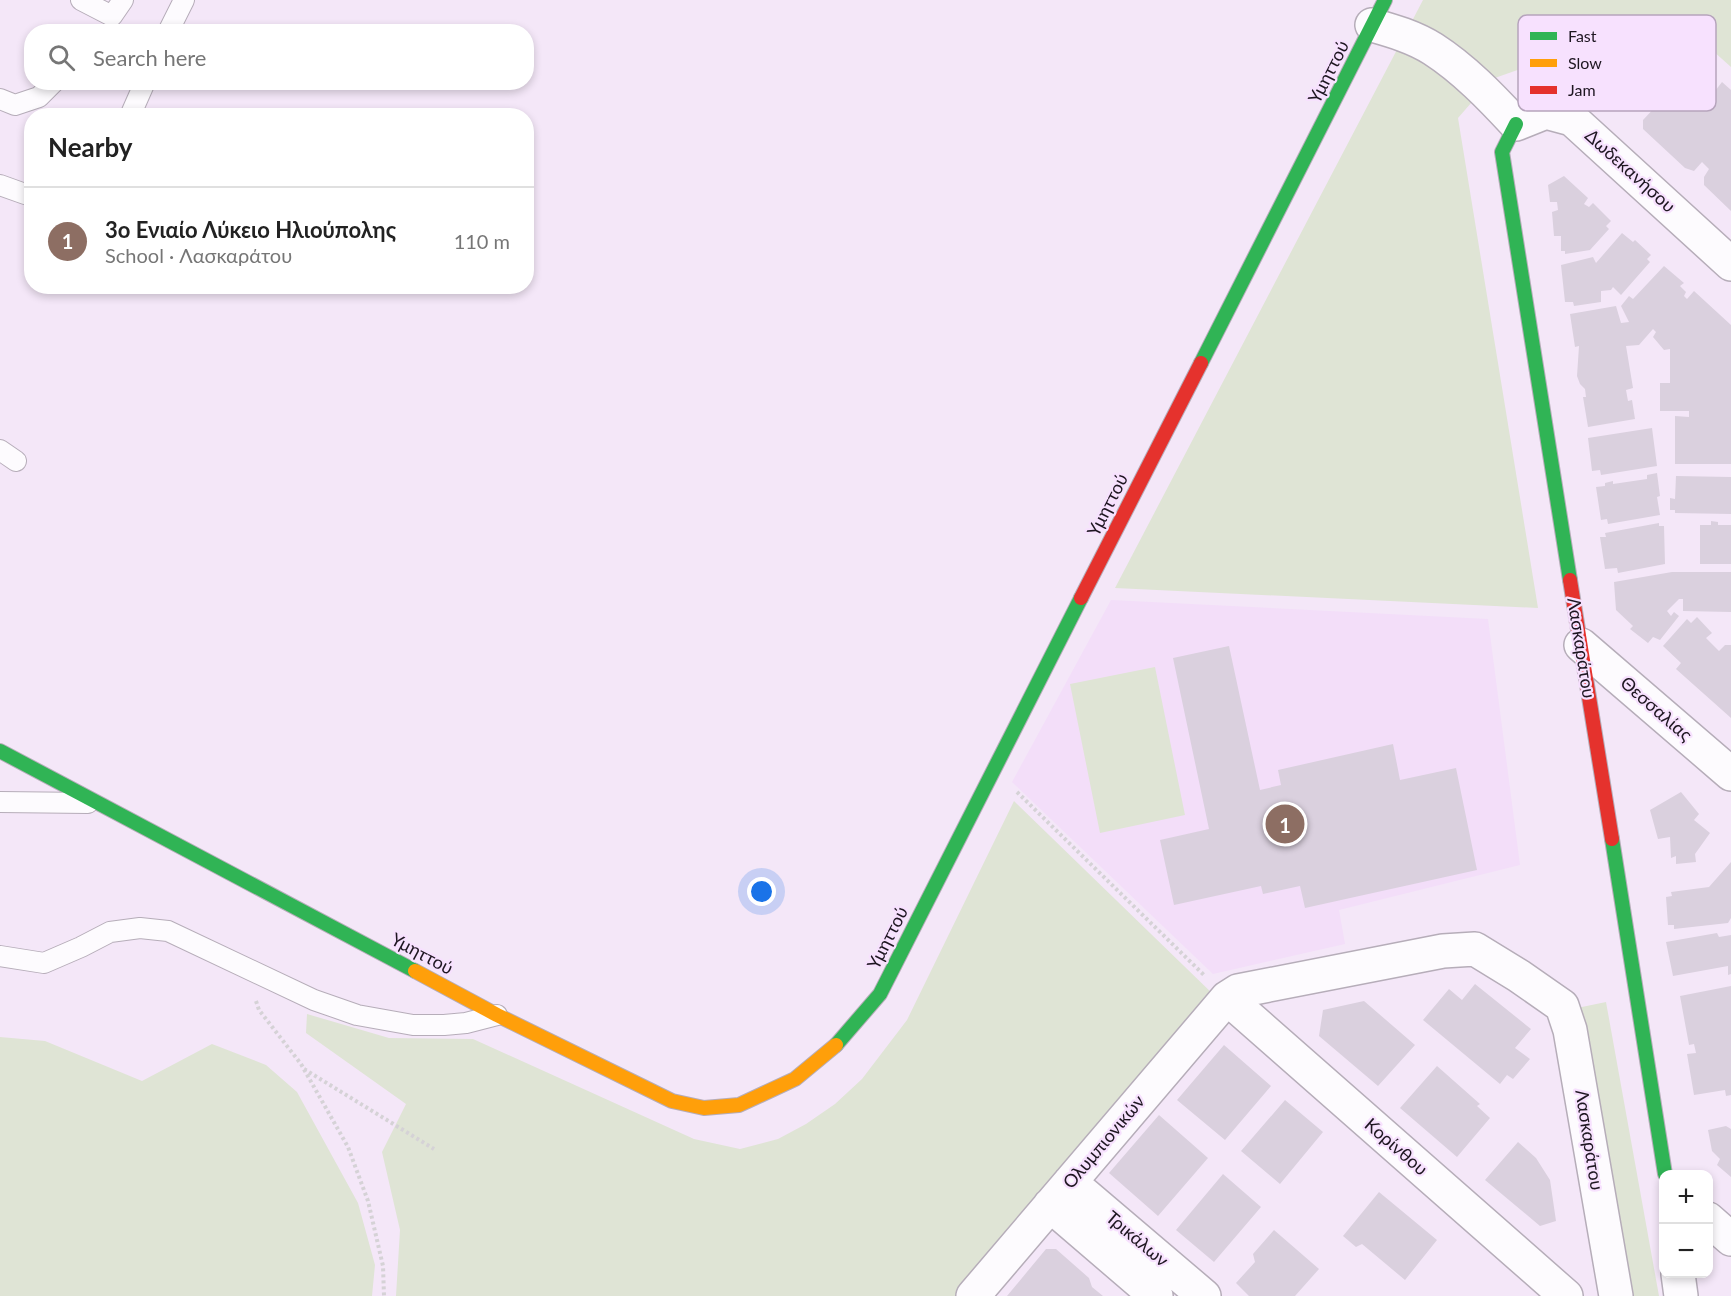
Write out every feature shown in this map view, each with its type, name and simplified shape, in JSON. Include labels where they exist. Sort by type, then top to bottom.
[{"type":"street","points":[[1379,12],[1406,35],[1433,49],[1467,75],[1516,124]]},
{"type":"street","name":"Υμηττού","points":[[0,752],[497,1015],[672,1101],[704,1108],[739,1105],[795,1079],[838,1043],[880,994],[1379,12]]},
{"type":"street","name":"Δωδεκανήσου","points":[[1516,124],[1546,112],[1572,118],[1731,264]]},
{"type":"street","name":"Λασκαράτου","points":[[1516,124],[1502,152],[1664,1170]]},
{"type":"street","name":"Θεσσαλίας","points":[[1581,645],[1731,774]]},
{"type":"street","name":"Λασκαράτου","points":[[1232,995],[1443,951],[1474,949],[1562,1005],[1570,1030],[1616,1296]]},
{"type":"street","name":"Ολυμπιονικών","points":[[973,1296],[1232,995]]},
{"type":"street","name":"Κορίνθου","points":[[1232,995],[1566,1296]]},
{"type":"street","name":"Τρικάλων","points":[[1060,1194],[1156,1296]]},
{"type":"street","name":"Τρικάλων","points":[[1060,1194],[1204,1296]]},
{"type":"street","points":[[1713,1224],[1731,1239]]},
{"type":"street","points":[[1679,1278],[1681,1296]]},
{"type":"lane","points":[[81,0],[112,16]]},
{"type":"lane","points":[[172,24],[184,0]]},
{"type":"lane","points":[[0,99],[15,105],[39,97],[46,90]]},
{"type":"lane","points":[[134,108],[141,90]]},
{"type":"lane","points":[[0,185],[24,194]]},
{"type":"lane","points":[[0,802],[100,803]]},
{"type":"lane","points":[[0,956],[44,963],[110,932],[140,928],[168,932],[314,1000],[357,1015],[413,1025],[444,1025],[466,1023],[497,1015]]},
{"type":"path","points":[[994,769],[1232,995]]},
{"type":"path","points":[[247,969],[259,1010],[304,1069],[348,1147],[368,1201],[383,1266],[384,1296]]},
{"type":"path","points":[[304,1069],[434,1149]]},
{"type":"shaded area","points":[[1111,600],[1488,619],[1520,865],[1339,910],[1345,944],[1213,974],[1012,782]]},
{"type":"green space","points":[[1423,0],[1731,0],[1731,67],[1716,54],[1716,15],[1518,15],[1518,70],[1492,79],[1458,118],[1538,608],[1115,588]]},
{"type":"green space","points":[[1155,667],[1185,815],[1100,833],[1070,684]]},
{"type":"green space","points":[[1014,801],[1217,998],[965,1296],[396,1296],[400,1230],[382,1152],[406,1104],[306,1033],[307,1014],[389,1038],[473,1039],[694,1139],[740,1149],[778,1139],[806,1124],[835,1104],[862,1079],[907,1020]]},
{"type":"green space","points":[[1606,1002],[1659,1296],[1632,1296],[1577,1008]]},
{"type":"green space","points":[[0,1037],[45,1041],[142,1081],[212,1044],[266,1065],[297,1092],[358,1203],[375,1265],[372,1296],[0,1296]]},
{"type":"building","points":[[1722,82],[1731,90],[1731,211],[1704,185],[1704,177],[1709,169],[1702,162],[1694,171],[1685,168],[1643,129],[1643,120],[1651,111],[1716,111],[1716,90]]},
{"type":"building","points":[[1564,176],[1588,198],[1584,204],[1589,207],[1593,203],[1611,221],[1606,226],[1609,229],[1590,250],[1565,254],[1565,251],[1561,251],[1561,236],[1554,236],[1552,212],[1558,210],[1557,202],[1550,202],[1548,185]]},
{"type":"building","points":[[1622,233],[1633,242],[1635,240],[1651,255],[1647,259],[1650,262],[1621,295],[1613,287],[1611,290],[1601,291],[1601,302],[1574,306],[1573,302],[1565,302],[1561,265],[1593,257],[1596,263]]},
{"type":"building","points":[[1664,266],[1684,283],[1680,286],[1686,292],[1684,296],[1687,299],[1694,291],[1731,325],[1731,464],[1675,464],[1675,416],[1689,417],[1689,411],[1660,411],[1660,383],[1670,383],[1670,349],[1664,350],[1653,337],[1656,332],[1653,329],[1639,345],[1626,346],[1633,388],[1626,390],[1628,401],[1632,400],[1635,419],[1588,427],[1583,397],[1586,397],[1585,389],[1577,376],[1579,346],[1575,347],[1570,314],[1616,306],[1621,323],[1629,322],[1621,306],[1629,296],[1633,299]]},
{"type":"building","points":[[1652,428],[1657,466],[1601,475],[1600,470],[1592,471],[1588,438]]},
{"type":"building","points":[[1657,473],[1660,515],[1608,524],[1607,519],[1601,520],[1596,487],[1605,486],[1605,483],[1613,481],[1613,484],[1647,479],[1647,475]]},
{"type":"building","points":[[1676,476],[1731,477],[1731,514],[1675,513],[1675,510],[1670,510],[1670,498],[1675,499]]},
{"type":"building","points":[[1711,521],[1718,522],[1718,525],[1731,525],[1731,564],[1700,564],[1700,525],[1711,525]]},
{"type":"building","points":[[1659,523],[1659,526],[1664,526],[1665,564],[1618,573],[1617,568],[1605,569],[1600,537],[1606,537],[1605,533]]},
{"type":"building","points":[[1672,572],[1731,572],[1731,612],[1683,611],[1683,599],[1679,599],[1667,611],[1671,616],[1674,612],[1679,616],[1660,640],[1653,637],[1648,643],[1630,629],[1633,626],[1616,610],[1614,582]]},
{"type":"building","points":[[1697,617],[1712,633],[1706,638],[1719,651],[1725,645],[1731,645],[1731,718],[1676,669],[1681,663],[1663,646],[1687,619],[1691,623]]},
{"type":"building","points":[[1229,646],[1260,790],[1281,785],[1278,770],[1393,744],[1400,780],[1456,768],[1477,870],[1305,908],[1300,886],[1263,894],[1261,886],[1174,905],[1160,840],[1209,829],[1173,658]]},
{"type":"building","points":[[1681,792],[1699,814],[1694,820],[1710,833],[1695,854],[1696,862],[1676,864],[1676,856],[1671,858],[1670,837],[1658,839],[1650,810]]},
{"type":"building","points":[[1731,862],[1731,918],[1728,923],[1674,929],[1674,925],[1668,925],[1666,897],[1672,896],[1671,892],[1709,887]]},
{"type":"building","points":[[1717,933],[1719,937],[1731,935],[1731,974],[1728,975],[1728,966],[1673,976],[1666,942]]},
{"type":"building","points":[[1475,984],[1531,1029],[1515,1048],[1530,1059],[1513,1079],[1507,1075],[1500,1084],[1423,1020],[1449,989],[1462,1000]]},
{"type":"building","points":[[1731,986],[1731,1095],[1726,1096],[1725,1090],[1694,1095],[1687,1054],[1696,1053],[1694,1044],[1689,1045],[1680,996]]},
{"type":"building","points":[[1364,1001],[1415,1045],[1378,1086],[1319,1036],[1323,1010]]},
{"type":"building","points":[[1224,1045],[1271,1086],[1225,1140],[1177,1100]]},
{"type":"building","points":[[1437,1066],[1480,1104],[1477,1106],[1490,1118],[1457,1157],[1400,1108]]},
{"type":"building","points":[[1285,1100],[1323,1132],[1280,1184],[1241,1151]]},
{"type":"building","points":[[1159,1115],[1208,1158],[1158,1216],[1109,1173]]},
{"type":"building","points":[[1726,1126],[1731,1129],[1731,1177],[1717,1165],[1720,1159],[1712,1151],[1708,1130]]},
{"type":"building","points":[[1518,1142],[1536,1158],[1550,1180],[1556,1221],[1540,1226],[1485,1180]]},
{"type":"building","points":[[1223,1174],[1261,1207],[1214,1262],[1176,1230]]},
{"type":"building","points":[[1379,1192],[1437,1240],[1405,1280],[1362,1244],[1356,1247],[1343,1236]]},
{"type":"building","points":[[1274,1230],[1319,1269],[1295,1296],[1249,1296],[1236,1283],[1255,1262],[1253,1254]]},
{"type":"building","points":[[1046,1249],[1056,1249],[1089,1278],[1092,1287],[1103,1296],[1007,1296]]},
{"type":"traffic: fast","points":[[1201,363],[1385,0]]},
{"type":"traffic: fast","points":[[1516,124],[1502,152],[1570,580]]},
{"type":"traffic: fast","points":[[836,1045],[880,994],[1081,598]]},
{"type":"traffic: fast","points":[[0,751],[415,971]]},
{"type":"traffic: fast","points":[[1612,839],[1664,1170]]},
{"type":"traffic: slow","points":[[415,971],[497,1015],[672,1101],[704,1108],[739,1105],[795,1079],[836,1045]]},
{"type":"traffic: jam","points":[[1081,598],[1201,363]]},
{"type":"traffic: jam","points":[[1570,580],[1612,839]]},
{"type":"place","name":"3ο Ενιαίο Λύκειο Ηλιούπολης","points":[[1285,824]]}]
